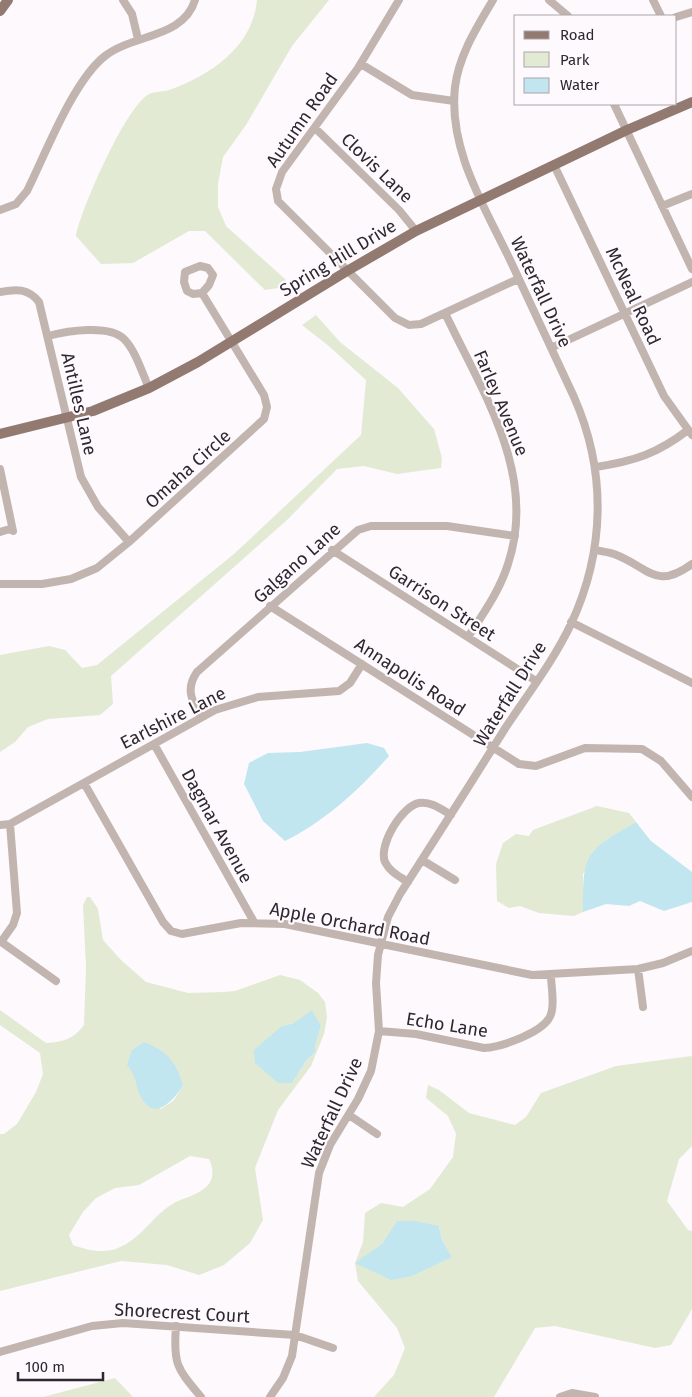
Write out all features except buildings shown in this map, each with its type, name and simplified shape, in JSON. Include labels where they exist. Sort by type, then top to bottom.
[{"type":"main road","points":[[0,10],[8,0]]},
{"type":"main road","name":"Spring Hill Drive","points":[[0,434],[67,419],[149,388],[232,342],[416,231],[626,130],[692,102]]},
{"type":"street","points":[[123,0],[132,14],[138,39]]},
{"type":"street","points":[[0,210],[16,204],[27,192],[80,83],[87,74],[113,50],[179,24],[189,14],[195,0]]},
{"type":"street","name":"Autumn Road","points":[[400,0],[361,64],[279,177],[276,196],[281,207],[403,324],[421,324],[445,313]]},
{"type":"street","name":"Waterfall Drive","points":[[270,1397],[288,1367],[295,1335],[319,1173],[330,1145],[371,1071],[379,1031],[376,976],[380,944],[388,917],[571,622],[585,589],[595,550],[599,513],[596,467],[581,412],[481,199],[460,147],[454,101],[456,86],[463,57],[475,30],[493,0]]},
{"type":"street","points":[[548,0],[567,15]]},
{"type":"street","points":[[653,0],[660,15]]},
{"type":"street","points":[[677,17],[692,12]]},
{"type":"street","points":[[361,64],[412,95],[454,101]]},
{"type":"street","points":[[614,105],[692,269]]},
{"type":"street","name":"Clovis Lane","points":[[315,128],[400,210],[416,231]]},
{"type":"street","name":"McNeal Road","points":[[554,165],[664,396],[690,432]]},
{"type":"street","points":[[662,206],[692,194]]},
{"type":"street","points":[[445,313],[518,278]]},
{"type":"street","points":[[551,348],[692,282]]},
{"type":"street","name":"Antilles Lane","points":[[0,292],[19,289],[36,297],[42,308],[67,419],[85,486],[98,507],[129,542]]},
{"type":"street","name":"Omaha Circle","points":[[0,584],[42,584],[78,576],[106,562],[264,419],[267,408],[264,396],[202,293]]},
{"type":"street","name":"Farley Avenue","points":[[445,313],[510,455],[516,488],[515,536],[502,581],[468,637]]},
{"type":"street","points":[[48,336],[61,332],[88,330],[109,332],[120,336],[128,345],[149,388]]},
{"type":"street","points":[[596,467],[641,458],[667,446],[690,432]]},
{"type":"street","points":[[0,469],[13,531],[10,529],[0,532]]},
{"type":"street","name":"Galgano Lane","points":[[201,717],[191,697],[190,687],[192,678],[352,533],[371,526],[447,526],[515,536]]},
{"type":"street","name":"Garrison Street","points":[[332,550],[536,680]]},
{"type":"street","points":[[595,550],[614,554],[660,576],[673,576],[692,564]]},
{"type":"street","name":"Annapolis Road","points":[[270,606],[519,764],[530,767],[585,748],[642,749],[661,761],[692,798]]},
{"type":"street","points":[[571,622],[692,683]]},
{"type":"street","name":"Earlshire Lane","points":[[0,825],[10,824],[201,717],[244,700],[339,691],[350,683],[362,664]]},
{"type":"street","name":"Dagmar Avenue","points":[[154,744],[254,922]]},
{"type":"street","name":"Apple Orchard Road","points":[[84,783],[166,927],[182,934],[254,922],[285,924],[517,974],[551,975],[638,969],[663,964],[692,951]]},
{"type":"street","points":[[408,882],[393,872],[384,858],[384,846],[395,826],[408,808],[419,803],[431,804],[450,815]]},
{"type":"street","points":[[10,824],[17,913],[13,924],[0,941],[56,981]]},
{"type":"street","points":[[422,860],[455,880]]},
{"type":"street","points":[[638,969],[643,1007]]},
{"type":"street","name":"Echo Lane","points":[[379,1031],[416,1034],[478,1047],[495,1047],[537,1030],[546,1023],[552,1010],[551,975]]},
{"type":"street","points":[[348,1115],[377,1134]]},
{"type":"street","name":"Shorecrest Court","points":[[0,1352],[108,1324],[176,1326],[295,1335],[333,1348]]},
{"type":"street","points":[[176,1326],[174,1350],[178,1366],[201,1397]]},
{"type":"street","points":[[560,1397],[572,1393],[595,1397]]},
{"type":"green space","points":[[257,0],[329,0],[292,46],[246,125],[223,157],[218,184],[218,207],[226,226],[286,280],[278,288],[265,290],[205,231],[189,231],[133,263],[101,264],[76,236],[95,182],[117,137],[139,102],[149,94],[169,90],[187,83],[202,75],[228,56],[248,31],[254,16]]},
{"type":"green space","points":[[316,315],[340,342],[398,388],[434,429],[442,458],[441,468],[397,474],[364,466],[337,469],[287,520],[111,676],[113,704],[100,715],[48,719],[28,727],[15,742],[0,752],[0,655],[49,646],[65,650],[82,668],[97,665],[234,554],[361,435],[366,380],[330,347],[302,325]]},
{"type":"green space","points":[[597,806],[629,813],[636,822],[607,840],[583,874],[583,912],[574,916],[539,913],[520,906],[509,908],[497,901],[496,864],[503,843],[516,834],[529,836],[533,830]]},
{"type":"green space","points":[[87,897],[90,897],[98,909],[103,940],[121,960],[146,982],[188,993],[235,991],[280,975],[300,980],[318,993],[325,1002],[327,1018],[324,1034],[311,1066],[278,1110],[255,1168],[263,1220],[250,1243],[224,1265],[199,1275],[167,1265],[121,1261],[0,1291],[0,1134],[4,1134],[17,1124],[36,1092],[43,1074],[40,1053],[0,1025],[0,1010],[46,1043],[68,1039],[76,1034],[84,1025],[86,967],[83,905]],"holes":[[[294,1023],[321,1026],[315,1046],[316,1051],[306,1061],[292,1083],[282,1026]],[[136,1076],[183,1086],[173,1101],[161,1109],[142,1098]],[[190,1156],[209,1159],[212,1167],[212,1178],[206,1187],[168,1207],[139,1235],[118,1248],[101,1251],[89,1250],[73,1245],[69,1235],[83,1212],[96,1198],[115,1188],[139,1185]]]},
{"type":"green space","points":[[692,1056],[692,1146],[679,1159],[667,1201],[688,1230],[692,1231],[692,1309],[671,1345],[655,1348],[555,1326],[535,1328],[494,1397],[374,1397],[394,1375],[405,1348],[397,1328],[358,1281],[355,1263],[363,1242],[365,1213],[381,1203],[403,1207],[430,1189],[453,1157],[456,1134],[448,1116],[426,1098],[428,1085],[439,1090],[469,1113],[515,1125],[526,1117],[541,1093],[616,1066]],"holes":[[[439,1226],[442,1240],[452,1257],[356,1263],[383,1243]]]},
{"type":"green space","points":[[115,1378],[133,1397],[43,1397]]},
{"type":"water","points":[[367,743],[384,748],[389,756],[341,804],[314,824],[285,841],[263,821],[244,784],[249,763],[268,753],[300,752]]},
{"type":"water","points":[[636,822],[651,841],[692,872],[692,902],[664,911],[640,901],[629,906],[606,904],[583,912],[584,877],[590,856],[606,840]]},
{"type":"water","points":[[312,1010],[321,1026],[315,1046],[316,1051],[306,1061],[292,1083],[278,1083],[255,1063],[254,1050],[282,1026],[294,1023]]},
{"type":"water","points":[[144,1042],[170,1058],[183,1086],[169,1102],[158,1109],[146,1105],[139,1093],[135,1078],[127,1065],[132,1050]]},
{"type":"water","points":[[397,1221],[415,1221],[439,1226],[442,1240],[452,1257],[412,1276],[391,1280],[355,1263],[383,1243]]}]
